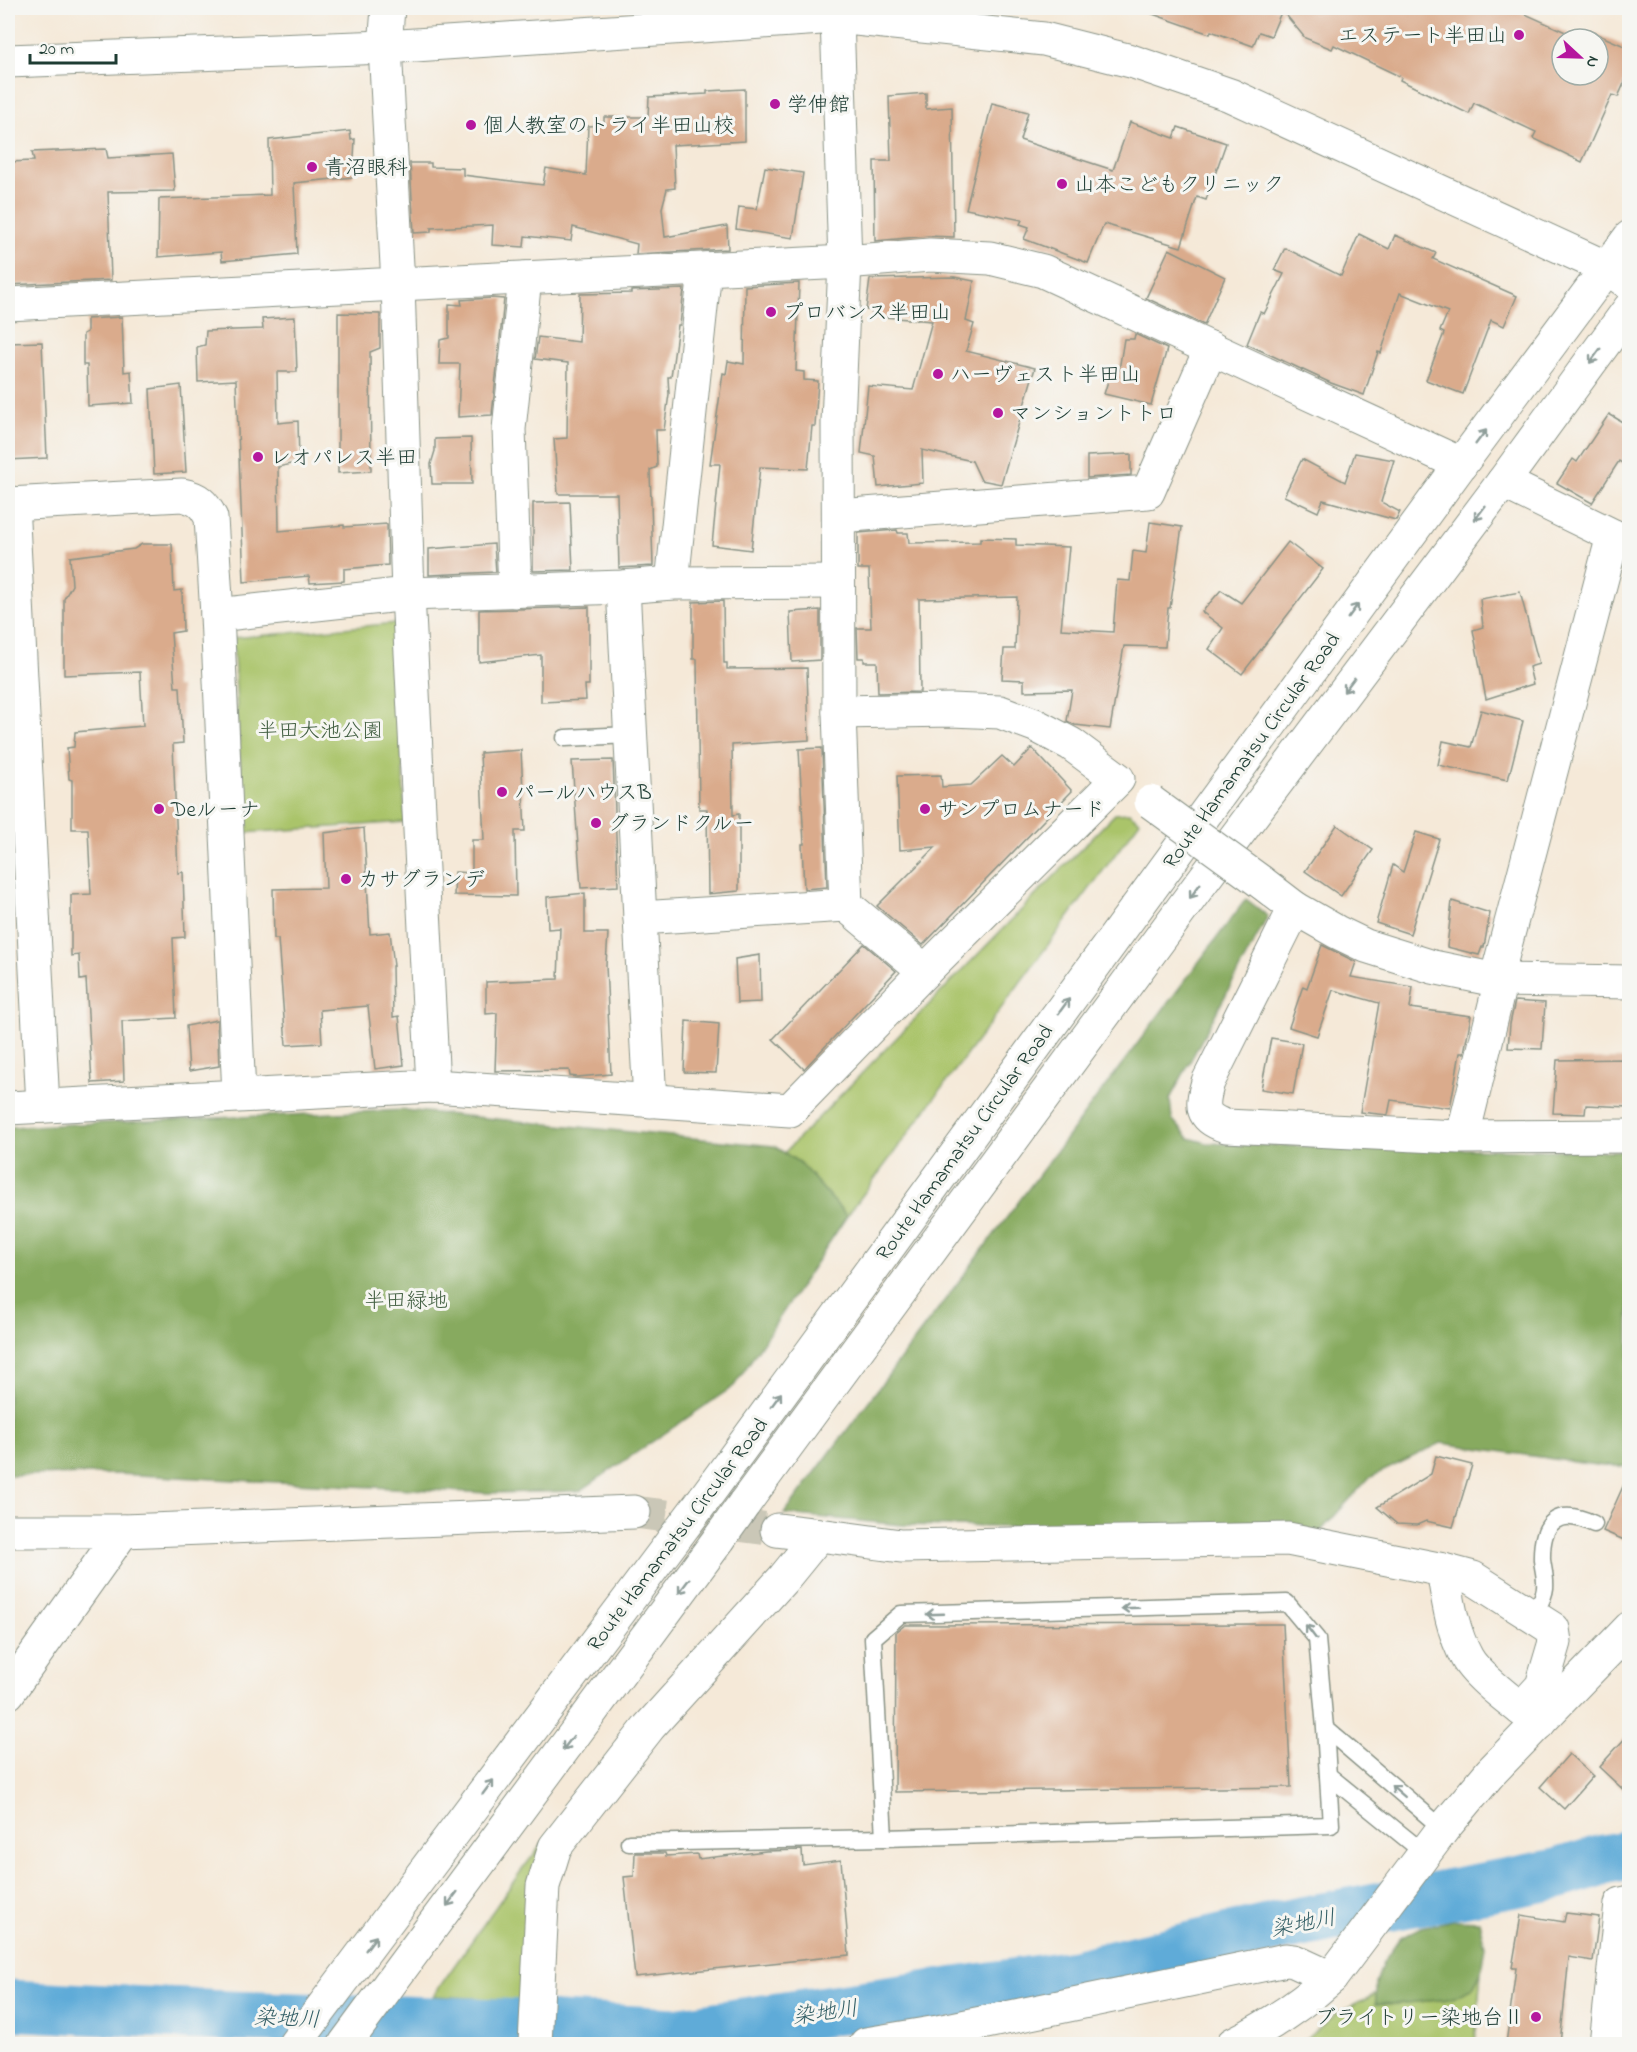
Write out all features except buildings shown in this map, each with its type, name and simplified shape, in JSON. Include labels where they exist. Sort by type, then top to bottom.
[{"type":"street","points":[[388,8],[385,47],[398,284],[408,594],[433,1086]]},
{"type":"street","points":[[837,12],[845,262],[838,422],[837,582],[846,905]]},
{"type":"street","points":[[8,61],[385,47],[837,12],[1044,39],[1131,60],[1230,94],[1618,276]]},
{"type":"street","name":"Route Hamamatsu Circular Road","points":[[297,2042],[704,1498],[1461,464],[1618,276],[1629,237]]},
{"type":"street","points":[[8,304],[845,262],[930,255],[990,258],[1043,271],[1461,464]]},
{"type":"street","points":[[672,583],[705,269]]},
{"type":"street","points":[[515,591],[509,429],[525,278]]},
{"type":"street","name":"Route Hamamatsu Circular Road","points":[[346,2044],[1205,877],[1503,482],[1629,308]]},
{"type":"street","points":[[839,516],[1148,492],[1210,348]]},
{"type":"street","points":[[1463,1136],[1499,980],[1621,540],[1503,482]]},
{"type":"street","points":[[43,1106],[10,503],[182,495],[196,498],[206,507],[211,518],[239,1095]]},
{"type":"street","points":[[217,615],[408,594],[622,587],[672,583],[837,582]]},
{"type":"street","points":[[622,587],[650,1101]]},
{"type":"street","points":[[839,712],[951,710],[1000,712],[1035,725],[1071,744],[1295,908],[1347,936],[1397,957],[1433,967],[1499,980],[1629,982]]},
{"type":"street","points":[[8,1108],[433,1086],[790,1110],[925,971],[1118,779]]},
{"type":"street","points":[[639,918],[846,905],[925,971]]},
{"type":"street","points":[[1295,908],[1208,1082],[1203,1106],[1207,1116],[1216,1123],[1227,1126],[1357,1134],[1629,1136]]},
{"type":"street","points":[[8,1531],[123,1531],[634,1512]]},
{"type":"street","points":[[777,1530],[901,1546],[1288,1539],[1473,1578],[1552,1629],[1556,1642],[1530,1716],[1490,1773],[1427,1850],[1331,1978],[1277,2020],[1233,2044]]},
{"type":"street","points":[[8,1692],[123,1531]]},
{"type":"street","points":[[535,2044],[543,1886],[555,1847],[649,1727],[784,1578],[819,1535]]},
{"type":"street","points":[[1443,1570],[1449,1613],[1468,1660],[1490,1684],[1530,1716]]},
{"type":"street","points":[[1530,1716],[1629,1628]]},
{"type":"street","points":[[1606,2044],[1621,1904],[1629,1902]]},
{"type":"street","points":[[866,2044],[938,2032],[1286,1960],[1294,1961],[1331,1978]]},
{"type":"lane","points":[[566,738],[630,735]]},
{"type":"lane","points":[[1533,1618],[1545,1590],[1546,1575],[1542,1561],[1548,1527],[1555,1519],[1566,1515],[1583,1518],[1594,1524]]},
{"type":"lane","points":[[629,1843],[884,1838],[1331,1825],[1317,1639],[1287,1603],[901,1614],[873,1638],[884,1838]]},
{"type":"lane","points":[[1325,1728],[1427,1850]]},
{"type":"lane","points":[[1328,1775],[1427,1850]]},
{"type":"green space","name":"半田大池公園","points":[[397,623],[405,822],[244,833],[233,638]]},
{"type":"green space","points":[[1129,813],[1140,821],[847,1216],[800,1163],[784,1153],[1115,814]]},
{"type":"green space","points":[[1246,899],[1268,916],[1170,1099],[1172,1119],[1189,1138],[1207,1143],[1366,1148],[1629,1151],[1629,1466],[1603,1466],[1441,1443],[1369,1478],[1319,1533],[1187,1524],[1093,1529],[902,1525],[784,1514]]},
{"type":"green space","name":"半田緑地","points":[[404,1110],[774,1146],[800,1163],[847,1216],[734,1386],[580,1491],[488,1493],[118,1474],[8,1475],[8,1127]]},
{"type":"green space","points":[[560,1821],[526,2001],[433,1996],[521,1871]]},
{"type":"green space","points":[[1453,1920],[1479,1921],[1485,1945],[1481,1972],[1472,1989],[1450,1999],[1394,2004],[1376,2003],[1376,1983],[1383,1963],[1400,1938],[1422,1927]]},
{"type":"green space","points":[[1481,1972],[1475,2044],[1300,2044],[1335,2015],[1376,1994],[1376,2003],[1394,2004],[1450,1999],[1472,1989]]},
{"type":"waterway","name":"染地川","points":[[8,2005],[225,2016],[500,2024],[675,2033],[1075,1975],[1275,1927],[1557,1874],[1599,1861],[1630,1855]]},
{"type":"tunnel","points":[[634,1512],[777,1530]]},
{"type":"place","name":"エステート半田山","points":[[1519,35]]},
{"type":"place","name":"学伸館","points":[[775,104]]},
{"type":"place","name":"個人教室のトライ半田山校","points":[[471,125]]},
{"type":"place","name":"青沼眼科","points":[[312,167]]},
{"type":"place","name":"山本こどもクリニック","points":[[1062,184]]},
{"type":"place","name":"プロバンス半田山","points":[[771,312]]},
{"type":"place","name":"ハーヴェスト半田山","points":[[938,374]]},
{"type":"place","name":"マンショントトロ","points":[[998,413]]},
{"type":"place","name":"レオパレス半田","points":[[258,457]]},
{"type":"place","name":"パールハウスB","points":[[502,792]]},
{"type":"place","name":"Deルーナ","points":[[159,809]]},
{"type":"place","name":"サンプロムナード","points":[[925,809]]},
{"type":"place","name":"グランドクルー","points":[[596,823]]},
{"type":"place","name":"カサグランデ","points":[[346,879]]},
{"type":"place","name":"ブライトリー染地台Ⅱ","points":[[1536,2017]]}]
